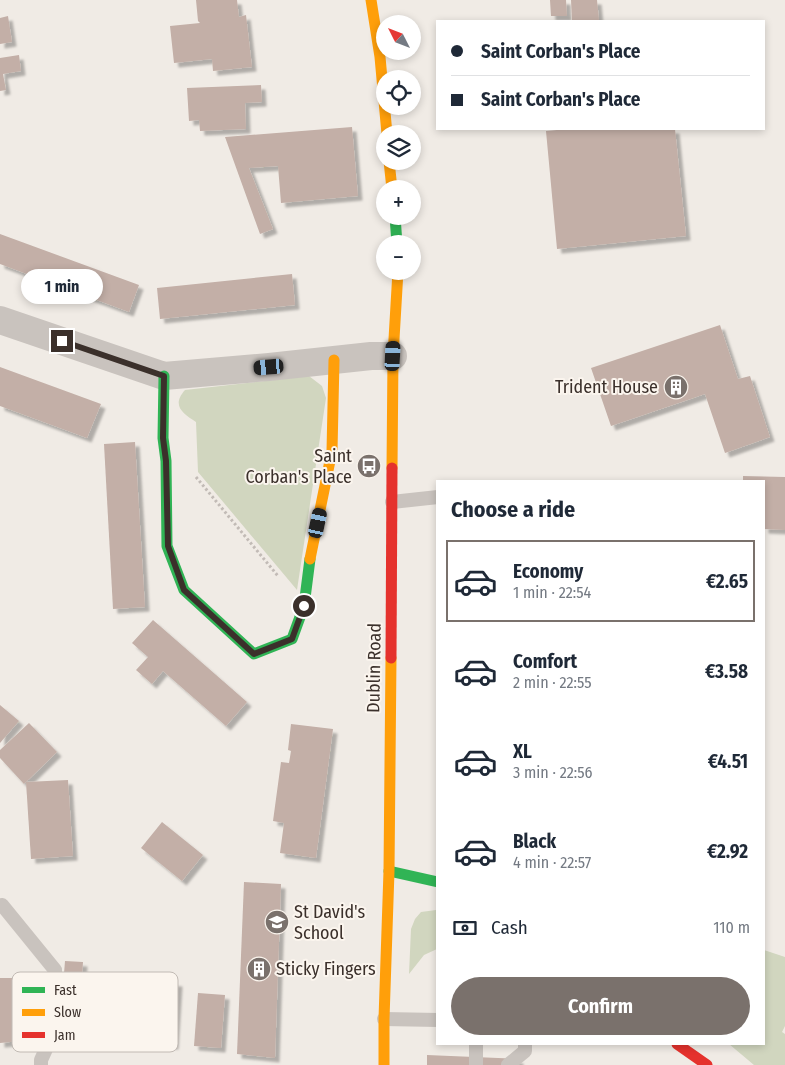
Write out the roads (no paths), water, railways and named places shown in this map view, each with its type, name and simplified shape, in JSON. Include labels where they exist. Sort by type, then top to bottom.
[{"type":"main road","points":[[371,0],[380,57],[386,125]]},
{"type":"main road","name":"Dublin Road","points":[[384,1065],[390,871],[393,356],[397,280]]},
{"type":"main road","points":[[164,376],[163,438],[166,461],[168,546],[184,590],[254,654],[292,639],[304,606],[310,559],[332,451],[334,360]]},
{"type":"main road","points":[[390,871],[436,882]]},
{"type":"main road","points":[[679,1045],[707,1065]]},
{"type":"street","points":[[0,320],[164,376],[371,356],[393,356]]},
{"type":"lane","points":[[392,502],[436,497]]},
{"type":"lane","points":[[2,905],[55,972]]},
{"type":"lane","points":[[384,1019],[436,1020]]},
{"type":"lane","points":[[476,1045],[476,1065]]},
{"type":"lane","points":[[508,1065],[525,1051],[525,1045]]},
{"type":"lane","points":[[41,1065],[45,1052]]},
{"type":"place","name":"Trident House","points":[[676,387]]},
{"type":"place","name":"Saint Corban's Place","points":[[369,466]]},
{"type":"place","name":"St David's School","points":[[277,922]]},
{"type":"place","name":"Sticky Fingers","points":[[259,969]]}]
